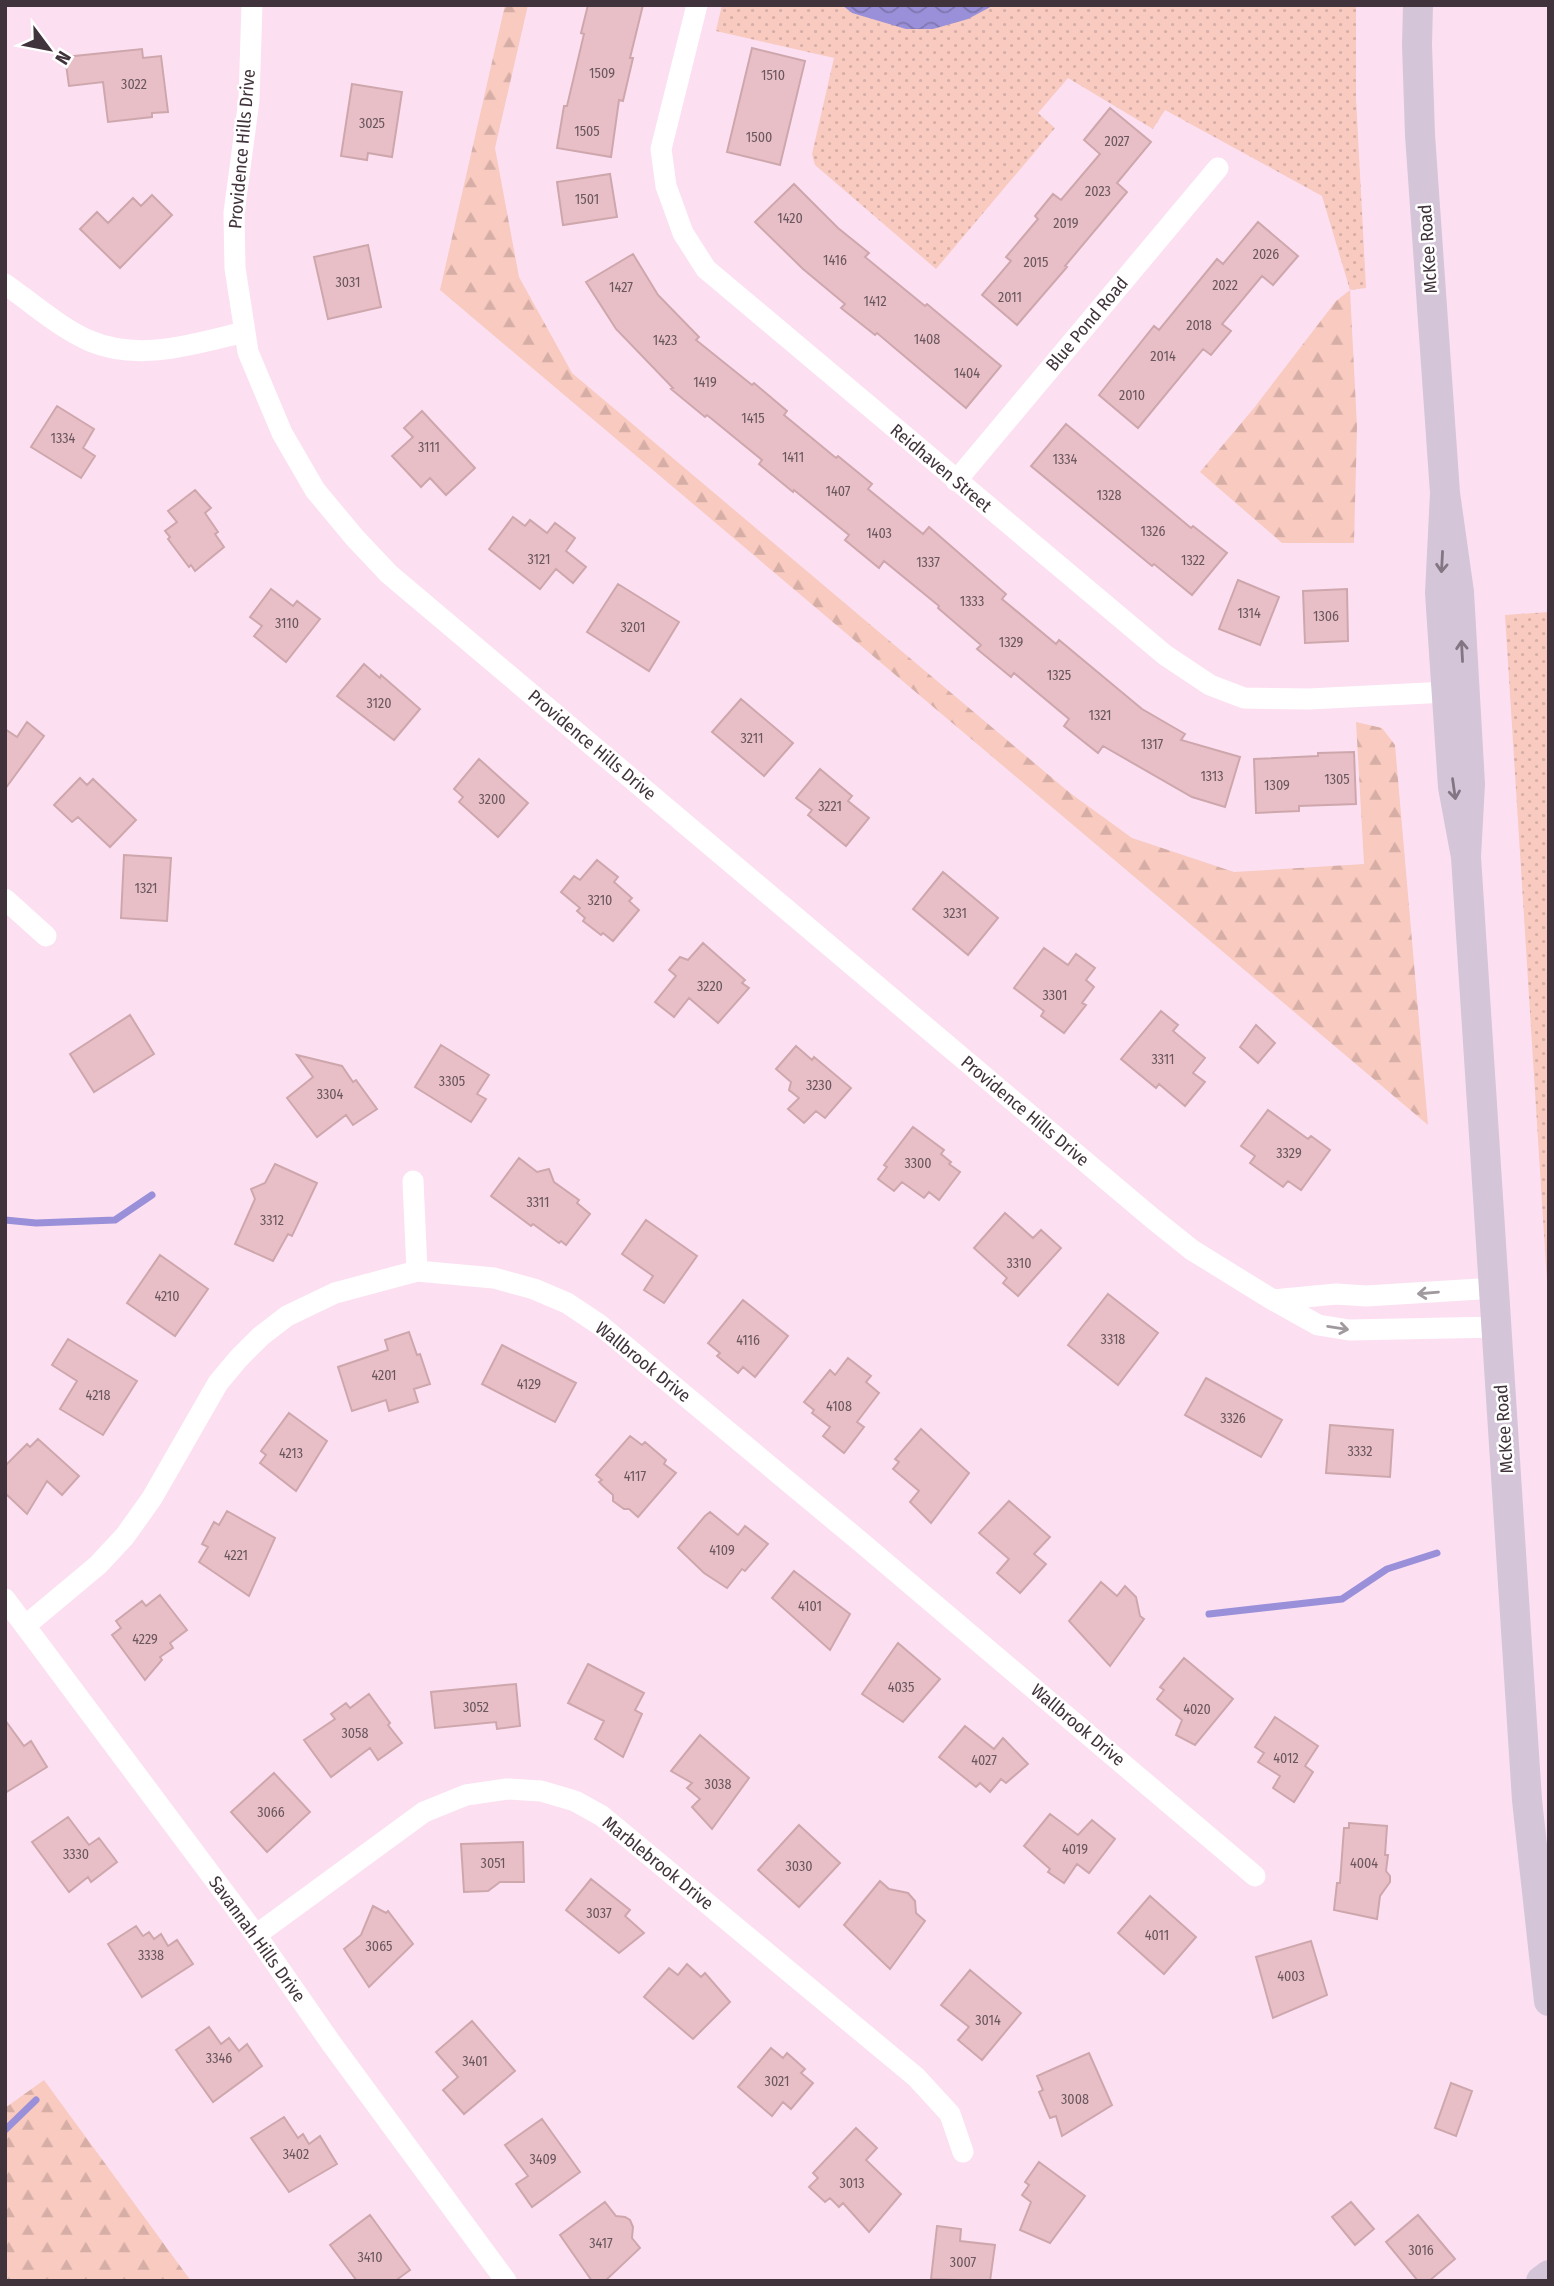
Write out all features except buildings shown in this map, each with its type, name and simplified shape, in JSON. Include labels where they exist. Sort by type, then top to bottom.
[{"type":"street","name":"Providence Hills Drive","points":[[251,5],[249,100],[234,213],[235,268],[244,332],[248,352],[282,433],[315,490],[355,538],[389,574],[1192,1250],[1318,1325],[1349,1330],[1498,1327]]},
{"type":"street","name":"Reidhaven Street","points":[[697,5],[661,149],[666,186],[682,233],[706,269],[1165,655],[1210,685],[1244,698],[1274,700],[1447,692]]},
{"type":"street","name":"McKee Road","points":[[1418,5],[1420,135],[1445,494],[1459,592],[1470,784],[1466,857]]},
{"type":"street","name":"Blue Pond Road","points":[[956,481],[1218,168]]},
{"type":"street","points":[[5,284],[64,327],[90,341],[114,349],[168,350],[244,332]]},
{"type":"street","name":"McKee Road","points":[[1445,494],[1440,593],[1453,787],[1466,857],[1496,1288],[1527,1800],[1549,2001]]},
{"type":"street","points":[[5,899],[46,936]]},
{"type":"street","points":[[413,1181],[417,1271]]},
{"type":"street","name":"Wallbrook Drive","points":[[25,1626],[98,1565],[125,1536],[152,1498],[218,1383],[261,1336],[287,1317],[335,1293],[417,1271],[494,1278],[534,1289],[567,1303],[600,1325],[1255,1876]]},
{"type":"street","points":[[1273,1300],[1336,1294],[1366,1296],[1496,1288]]},
{"type":"street","name":"Savannah Hills Drive","points":[[5,1599],[256,1935],[331,2043],[506,2281]]},
{"type":"street","name":"Marblebrook Drive","points":[[256,1935],[424,1812],[466,1795],[507,1789],[541,1791],[575,1801],[602,1816],[916,2077],[950,2114],[963,2152]]},
{"type":"street","points":[[1541,2281],[1549,2275]]},
{"type":"green space","points":[[505,5],[528,5],[495,148],[519,277],[572,373],[1070,793],[1132,838],[1234,872],[1364,864],[1356,722],[1382,728],[1395,745],[1428,1125],[440,290]]},
{"type":"green space","points":[[722,5],[1356,5],[1356,98],[1366,288],[1350,290],[1322,196],[1165,110],[1153,129],[1068,78],[1038,113],[1055,128],[936,269],[815,165],[812,154],[834,58],[716,31]]},
{"type":"green space","points":[[1350,290],[1357,427],[1354,543],[1282,543],[1200,472],[1254,408],[1336,301]]},
{"type":"green space","points":[[1549,612],[1549,1314],[1505,615]]},
{"type":"green space","points":[[44,2080],[191,2281],[5,2281],[5,2108]]},
{"type":"water","points":[[842,5],[994,5],[968,19],[933,29],[906,29],[852,13]]},
{"type":"waterway","points":[[5,1220],[36,1223],[115,1220],[152,1195]]},
{"type":"waterway","points":[[1209,1614],[1342,1599],[1387,1569],[1437,1553]]},
{"type":"waterway","points":[[5,2130],[36,2100]]}]
